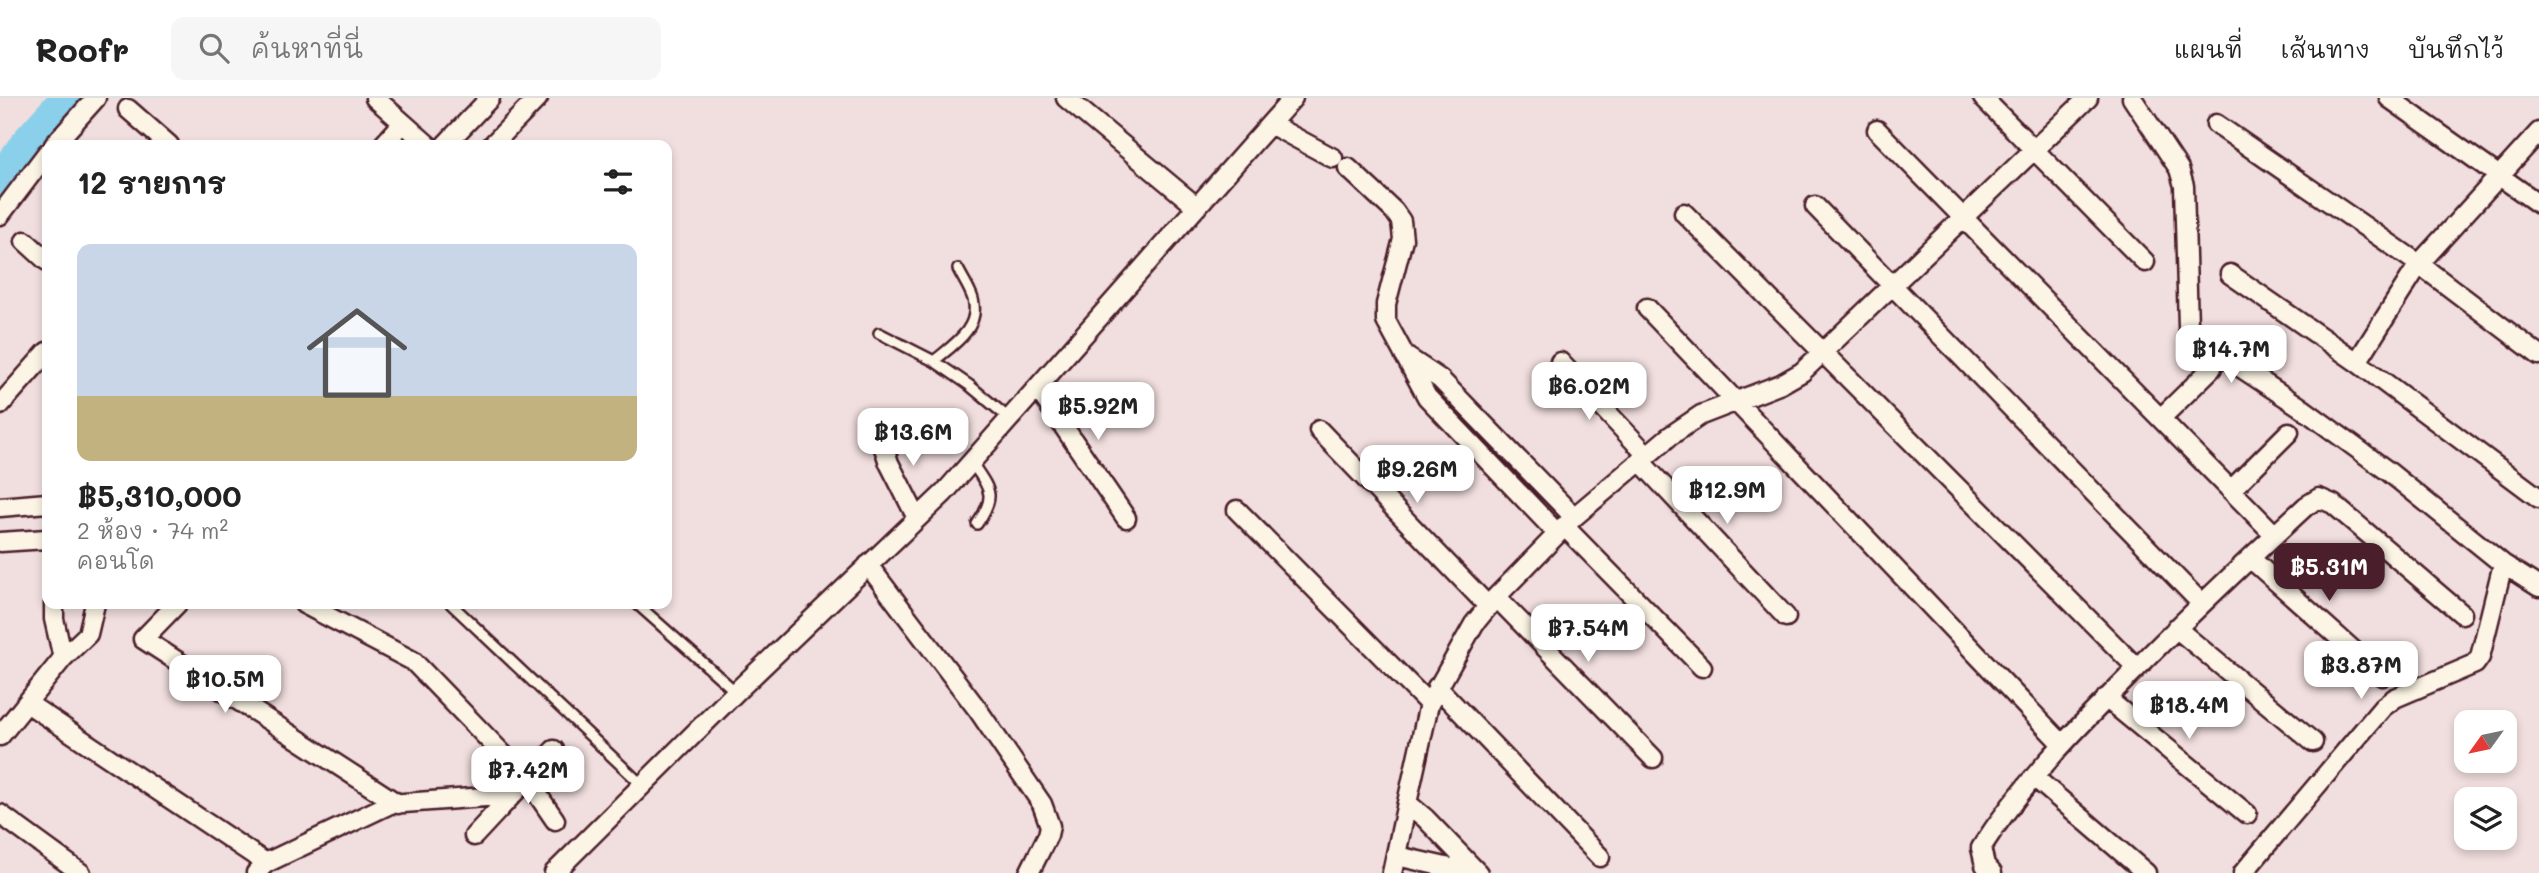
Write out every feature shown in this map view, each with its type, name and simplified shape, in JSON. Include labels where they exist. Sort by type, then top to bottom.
[{"type":"street","points":[[58,140],[96,98]]},
{"type":"street","points":[[450,140],[489,98]]},
{"type":"street","points":[[497,140],[538,98]]},
{"type":"street","points":[[1066,98],[1197,207]]},
{"type":"street","points":[[1983,98],[2146,262]]},
{"type":"street","points":[[1472,873],[1395,865],[1429,704],[1474,624],[1492,601],[1565,526],[1644,458],[1701,415],[1781,384],[1802,372],[2088,98]]},
{"type":"street","points":[[2389,98],[2539,204]]},
{"type":"street","points":[[377,99],[422,140]]},
{"type":"street","points":[[554,873],[736,692],[918,519],[972,463],[1290,99]]},
{"type":"street","points":[[2136,100],[2179,169],[2184,186],[2188,326],[2191,335],[2299,406],[2389,472],[2503,564],[2539,587]]},
{"type":"street","points":[[128,109],[163,140]]},
{"type":"street","points":[[388,140],[403,123]]},
{"type":"street","points":[[1270,124],[1340,163],[1394,211],[1401,221],[1403,239],[1386,304],[1385,321],[1427,397],[1464,438],[1565,526],[1702,667]]},
{"type":"street","points":[[2216,124],[2420,264],[2539,355]]},
{"type":"street","points":[[1877,130],[2275,535]]},
{"type":"street","points":[[2357,362],[2420,264],[2539,132]]},
{"type":"street","points":[[0,215],[42,160]]},
{"type":"street","points":[[1815,206],[2201,603]]},
{"type":"street","points":[[1684,212],[2137,668]]},
{"type":"street","points":[[25,241],[42,256]]},
{"type":"street","points":[[2230,274],[2357,362],[2539,498]]},
{"type":"street","points":[[1647,308],[2062,744]]},
{"type":"street","points":[[1404,355],[1440,379],[1481,421],[1565,526]]},
{"type":"street","points":[[0,405],[42,358]]},
{"type":"street","points":[[1560,362],[1786,617]]},
{"type":"street","points":[[2161,418],[2212,368]]},
{"type":"street","points":[[1038,389],[1126,518]]},
{"type":"street","points":[[1464,438],[1481,421]]},
{"type":"street","points":[[878,430],[889,463],[918,519]]},
{"type":"street","points":[[1319,430],[1653,758]]},
{"type":"street","points":[[2231,491],[2289,432]]},
{"type":"street","points":[[1992,873],[1985,865],[1981,848],[2062,744],[2201,603],[2306,506],[2319,498],[2333,504],[2462,614]]},
{"type":"street","points":[[0,507],[42,503]]},
{"type":"street","points":[[1237,510],[1429,704]]},
{"type":"street","points":[[0,542],[42,539]]},
{"type":"street","points":[[2250,558],[2382,676]]},
{"type":"street","points":[[2243,873],[2383,707],[2395,698],[2475,664],[2480,657],[2503,564]]},
{"type":"street","points":[[869,565],[978,710],[1042,804],[1050,826],[1029,873]]},
{"type":"street","points":[[54,609],[63,659]]},
{"type":"street","points":[[0,736],[63,659],[88,634],[94,609]]},
{"type":"street","points":[[172,609],[143,639],[398,804]]},
{"type":"street","points":[[313,609],[412,661],[527,779],[555,820]]},
{"type":"street","points":[[2176,628],[2313,743]]},
{"type":"street","points":[[1437,687],[1601,857]]},
{"type":"street","points":[[2106,698],[2247,814]]},
{"type":"street","points":[[27,703],[261,868],[390,804],[512,795]]},
{"type":"street","points":[[474,836],[554,750]]},
{"type":"street","points":[[2034,777],[2146,873]]},
{"type":"street","points":[[1407,803],[1478,873]]},
{"type":"street","points":[[0,814],[81,873]]},
{"type":"lane","points":[[934,361],[971,326],[973,300],[958,270]]},
{"type":"lane","points":[[880,333],[934,361],[970,384],[1011,420]]},
{"type":"lane","points":[[972,463],[989,487],[991,496],[989,506],[977,524]]},
{"type":"lane","points":[[457,609],[642,785]]},
{"type":"lane","points":[[642,609],[736,692]]},
{"type":"waterway","points":[[0,179],[31,138],[67,98]]}]
